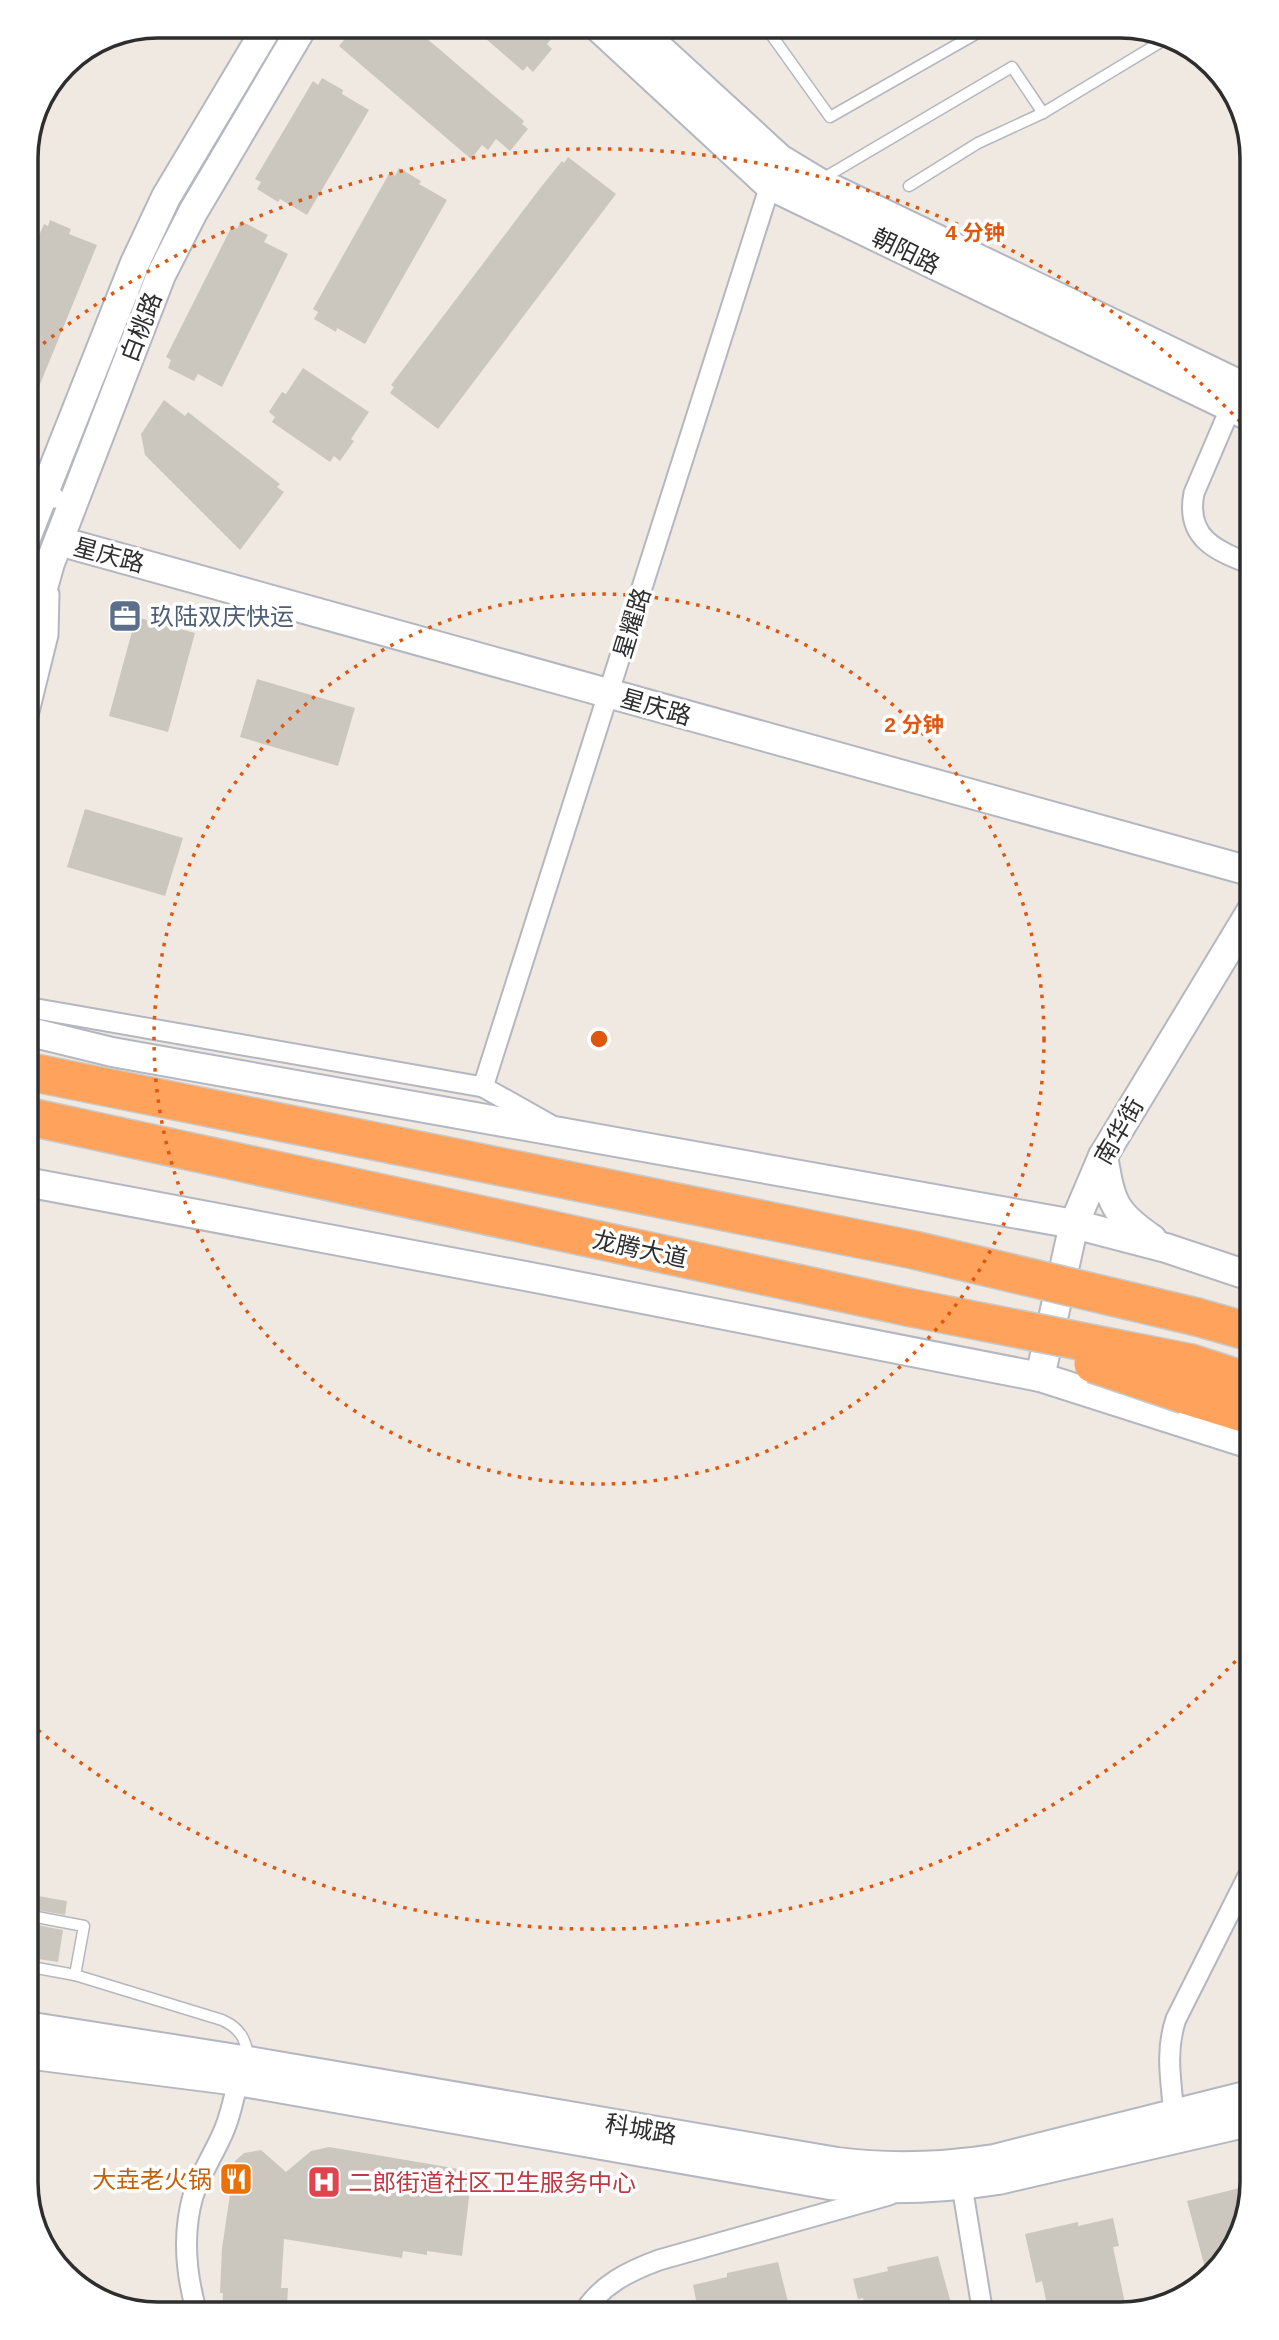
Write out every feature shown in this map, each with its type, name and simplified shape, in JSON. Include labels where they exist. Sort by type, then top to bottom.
[{"type":"highway","points":[[39,1074],[914,1250],[1240,1329]]},
{"type":"highway","name":"龙腾大道","points":[[39,1119],[956,1318],[1188,1379]]},
{"type":"highway","points":[[1188,1379],[1240,1382]]},
{"type":"highway","points":[[1188,1379],[1240,1409]]},
{"type":"main road","name":"白桃路","points":[[39,480],[166,197],[261,38]]},
{"type":"main road","name":"白桃路","points":[[39,604],[54,552],[161,275],[193,212],[296,38]]},
{"type":"main road","name":"朝阳路","points":[[610,38],[769,185],[1240,413]]},
{"type":"main road","name":"朝阳路","points":[[649,39],[780,159],[818,182],[1240,385]]},
{"type":"main road","name":"星庆路","points":[[54,552],[609,694],[1240,868]]},
{"type":"main road","name":"南华街","points":[[1040,1377],[1074,1224],[1102,1156],[1240,929]]},
{"type":"main road","points":[[39,1034],[112,1052],[1074,1224],[1166,1248],[1240,1273]]},
{"type":"main road","points":[[1102,1156],[1110,1196],[1127,1222],[1166,1248]]},
{"type":"main road","points":[[38,1184],[1040,1377],[1240,1441]]},
{"type":"main road","name":"科城路","points":[[38,2029],[830,2185],[872,2190],[962,2186],[998,2180],[1240,2124]]},
{"type":"main road","name":"科城路","points":[[38,2055],[243,2071],[875,2167],[953,2165],[994,2159],[1240,2097]]},
{"type":"street","name":"星耀路","points":[[484,1087],[769,185],[780,159]]},
{"type":"street","points":[[1240,417],[1195,494],[1192,506],[1198,531],[1220,552],[1240,560]]},
{"type":"street","points":[[39,491],[72,506]]},
{"type":"street","points":[[39,672],[48,635],[54,552]]},
{"type":"street","points":[[39,1009],[484,1087],[569,1135]]},
{"type":"street","points":[[1174,2115],[1168,2053],[1170,2038],[1176,2019],[1240,1892]]},
{"type":"street","points":[[193,2301],[186,2262],[189,2219],[197,2186],[225,2128],[243,2071]]},
{"type":"street","points":[[962,2186],[982,2302]]},
{"type":"street","points":[[593,2301],[617,2278],[659,2260],[911,2189]]},
{"type":"lane","points":[[774,39],[830,117],[967,39]]},
{"type":"lane","points":[[909,186],[978,143],[1043,113],[1157,44]]},
{"type":"lane","points":[[818,182],[1012,67],[1043,113]]},
{"type":"lane","points":[[38,1917],[84,1926],[75,1975]]},
{"type":"lane","points":[[38,1968],[75,1975],[232,2024],[247,2043],[243,2071]]},
{"type":"building","points":[[346,38],[426,38],[524,121],[522,124],[528,129],[510,151],[496,139],[488,150],[482,145],[471,159],[339,46]]},
{"type":"building","points":[[485,38],[552,38],[547,44],[552,49],[533,72],[527,66],[523,71]]},
{"type":"building","points":[[322,78],[369,110],[307,215],[257,189],[261,182],[255,179],[313,81],[318,85]]},
{"type":"building","points":[[568,157],[616,194],[438,429],[390,393],[394,387],[391,385],[541,187]]},
{"type":"building","points":[[399,168],[421,181],[419,184],[447,200],[365,344],[314,319],[318,312],[313,309],[390,172],[395,176]]},
{"type":"building","points":[[50,220],[71,229],[69,234],[97,245],[39,387],[39,235],[44,224],[48,226]]},
{"type":"building","points":[[241,221],[268,235],[264,242],[288,254],[222,387],[198,374],[194,381],[168,368],[171,360],[166,357],[232,226],[237,229]]},
{"type":"building","points":[[303,368],[369,412],[340,461],[334,456],[330,462],[272,422],[275,417],[269,412],[282,392],[286,394]]},
{"type":"building","points":[[164,400],[185,416],[188,412],[280,484],[277,487],[284,492],[240,550],[145,455],[141,434]]},
{"type":"building","points":[[136,617],[195,633],[168,732],[109,716]]},
{"type":"building","points":[[257,679],[355,708],[338,766],[240,737]]},
{"type":"building","points":[[85,809],[183,838],[165,896],[67,867]]},
{"type":"building","points":[[38,1896],[67,1901],[65,1915],[38,1910]]},
{"type":"building","points":[[38,1925],[63,1930],[58,1962],[38,1959]]},
{"type":"building","points":[[329,2147],[465,2170],[465,2173],[479,2175],[477,2190],[470,2189],[462,2256],[403,2251],[402,2258],[284,2239],[281,2288],[288,2288],[287,2301],[223,2301],[223,2293],[220,2293],[222,2248],[235,2161],[244,2153],[261,2150],[286,2172],[311,2151]]},
{"type":"building","points":[[1239,2188],[1238,2205],[1228,2234],[1205,2267],[1187,2201]]},
{"type":"building","points":[[1113,2218],[1119,2246],[1113,2247],[1125,2301],[1046,2302],[1042,2281],[1036,2283],[1025,2234],[1078,2222],[1078,2226]]},
{"type":"building","points":[[938,2256],[951,2302],[864,2302],[863,2298],[858,2299],[853,2279],[888,2271],[887,2267]]},
{"type":"building","points":[[778,2262],[788,2302],[696,2302],[693,2285],[727,2277],[727,2273]]},
{"type":"place","name":"玖陆双庆快运","points":[[125,616]]},
{"type":"place","name":"大垚老火锅","points":[[236,2179]]},
{"type":"place","name":"二郎街道社区卫生服务中心","points":[[324,2182]]}]
